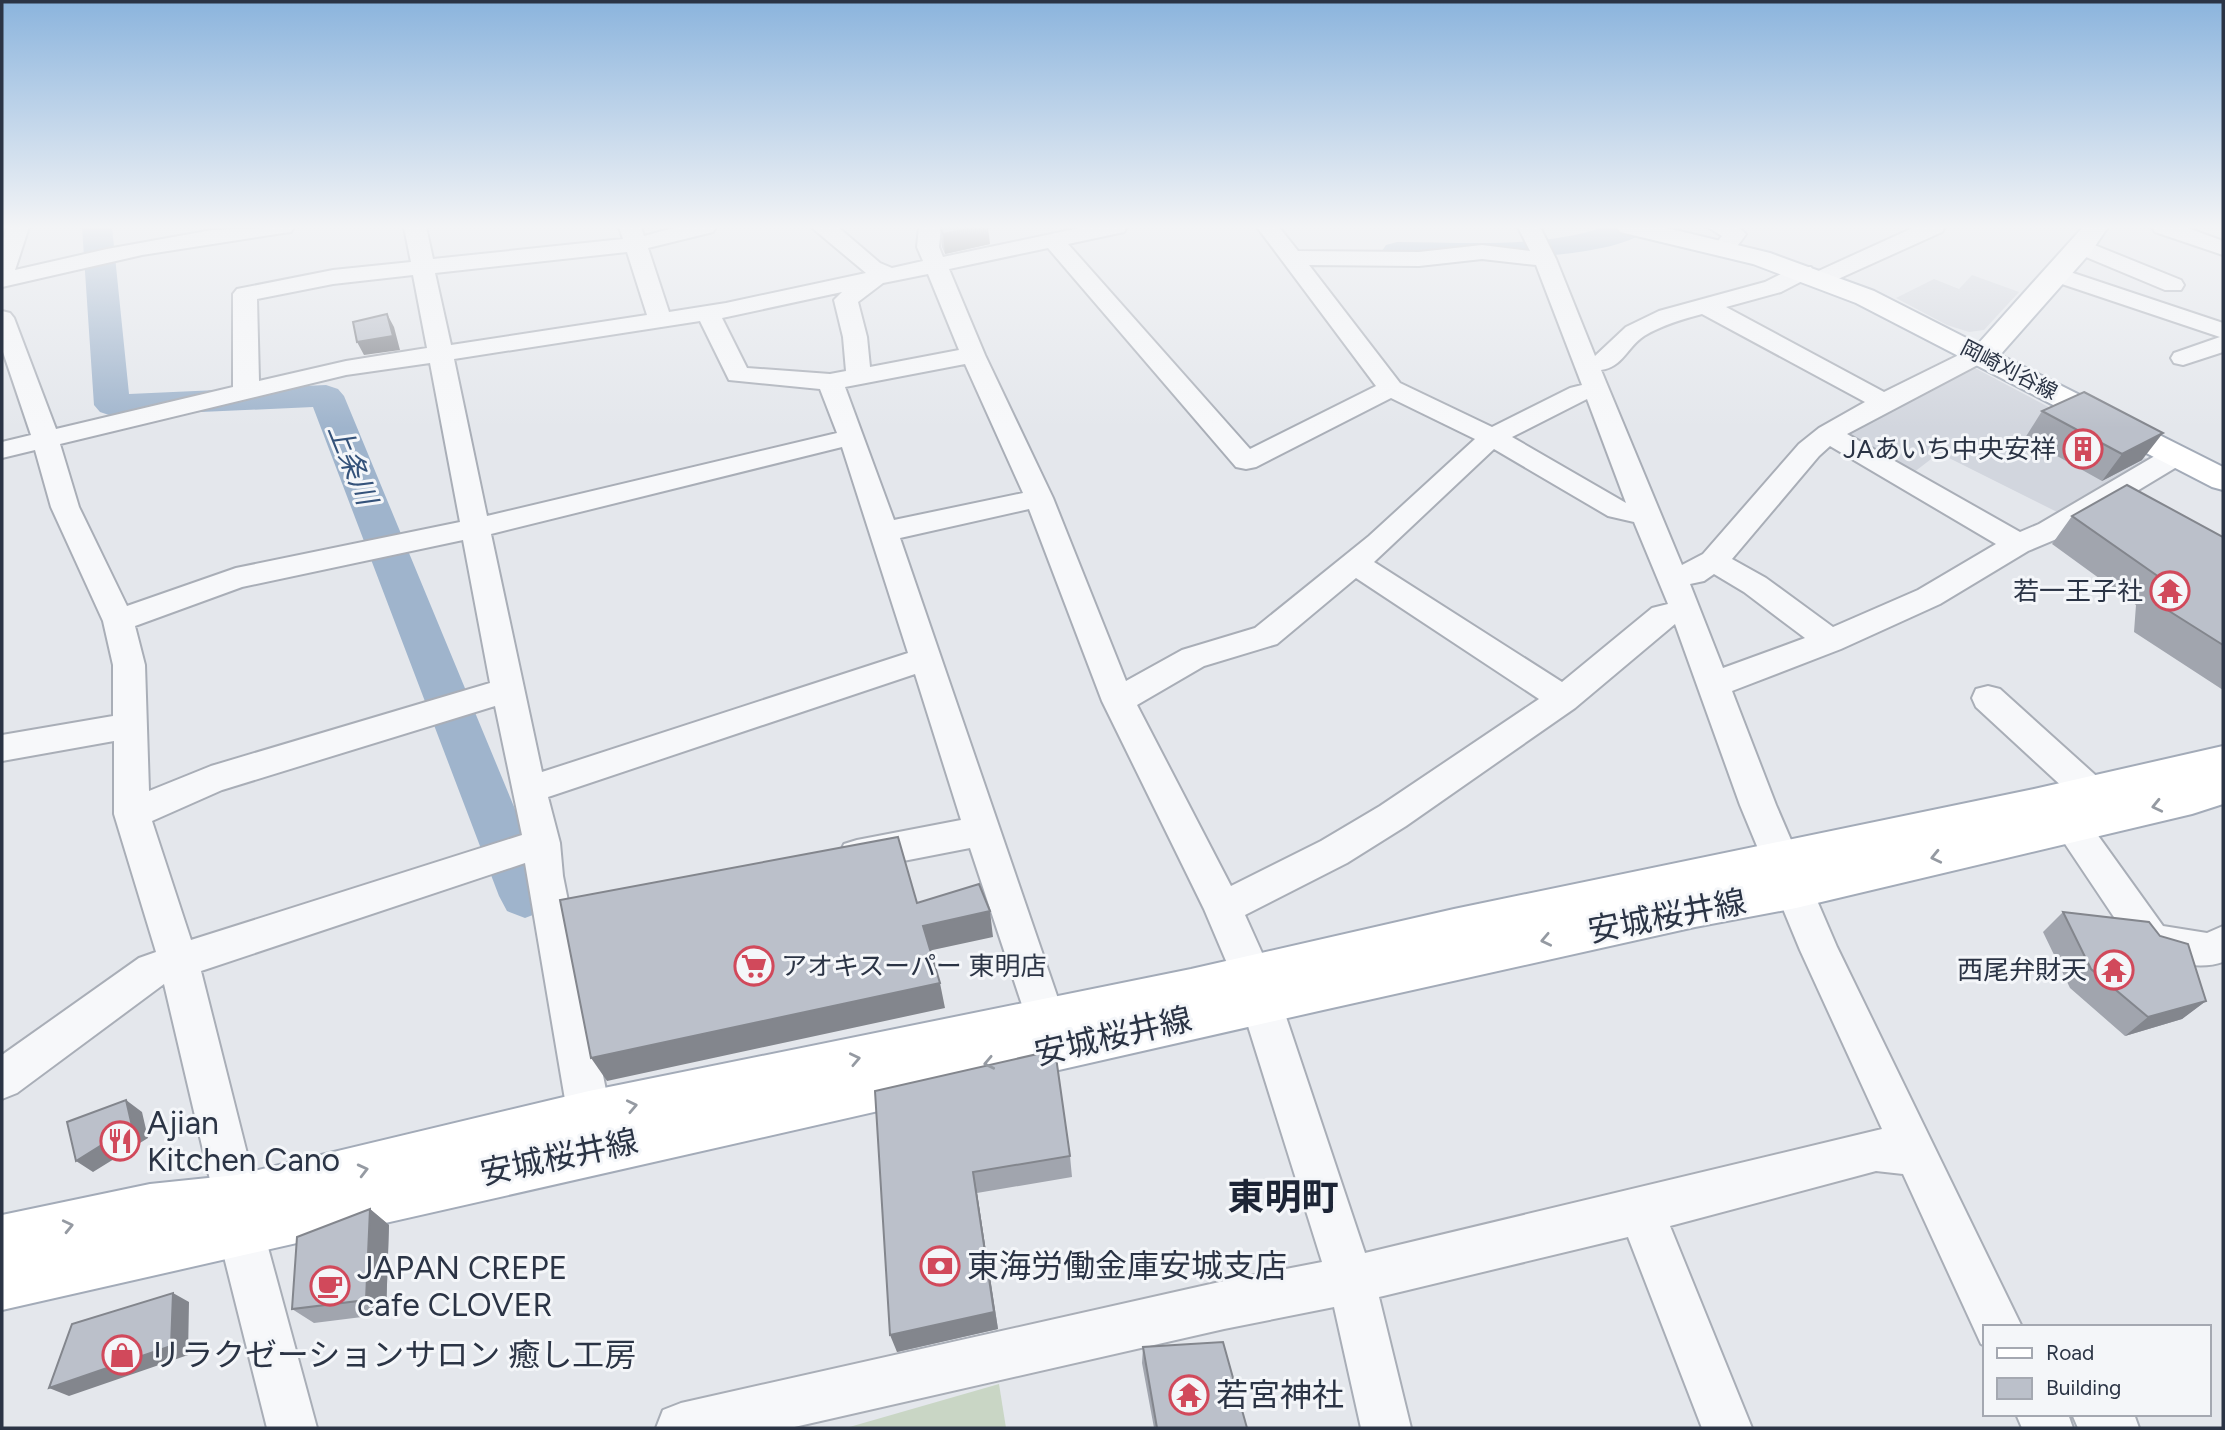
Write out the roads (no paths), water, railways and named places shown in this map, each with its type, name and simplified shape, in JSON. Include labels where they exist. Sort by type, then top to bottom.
[{"type":"main road","name":"岡崎刈谷線","points":[[1857,294],[2223,480]]},
{"type":"main road","points":[[1980,354],[1991,348],[2038,294]]},
{"type":"main road","name":"安城桜井線","points":[[2081,809],[2223,761]]},
{"type":"main road","name":"安城桜井線","points":[[593,1132],[1257,989],[1695,908],[1788,875],[2081,809],[2223,788]]},
{"type":"main road","name":"安城桜井線","points":[[2,1283],[239,1215],[593,1132],[1045,1019],[1257,989]]},
{"type":"main road","name":"安城桜井線","points":[[2,1242],[150,1210],[239,1215]]},
{"type":"street","points":[[246,294],[246,391]]},
{"type":"street","points":[[429,294],[528,790],[541,843],[564,910],[593,1132]]},
{"type":"street","points":[[652,294],[660,320]]},
{"type":"street","points":[[2,450],[346,368],[441,356],[707,312],[798,294]]},
{"type":"street","points":[[856,294],[846,300],[855,337],[859,377]]},
{"type":"street","points":[[948,294],[1039,498],[1118,701],[1223,908],[1257,989],[1351,1280],[1385,1428]]},
{"type":"street","points":[[1099,294],[1246,461],[1391,388]]},
{"type":"street","points":[[1319,294],[1391,388],[1492,437],[1618,510],[1645,515]]},
{"type":"street","points":[[1559,294],[1819,950],[1997,1325]]},
{"type":"street","points":[[1118,701],[1193,658],[1266,636],[1354,563],[1492,437],[1578,393],[1634,332],[1667,316],[1749,294]]},
{"type":"street","points":[[2113,294],[2223,331]]},
{"type":"street","points":[[1706,306],[1884,402]]},
{"type":"street","points":[[707,312],[738,375],[830,382],[974,355]]},
{"type":"street","points":[[2,318],[34,400],[65,507],[118,621],[129,665],[132,814],[179,962],[292,1428]]},
{"type":"street","points":[[2183,358],[2223,344]]},
{"type":"street","points":[[1672,575],[1693,574],[1713,561],[1809,450],[1828,434],[1884,402],[1980,354]]},
{"type":"street","points":[[830,382],[852,437],[1045,1019]]},
{"type":"street","points":[[1828,434],[2018,544]]},
{"type":"street","points":[[118,621],[236,578],[477,528],[852,437]]},
{"type":"street","points":[[1712,681],[1734,678],[1830,641],[1929,597],[2018,544],[2049,531],[2175,456]]},
{"type":"street","points":[[883,532],[1039,498]]},
{"type":"street","points":[[1713,561],[1755,585],[1830,641]]},
{"type":"street","points":[[1354,563],[1563,699]]},
{"type":"street","points":[[1223,908],[1334,852],[1381,823],[1563,699],[1663,617],[1685,611]]},
{"type":"street","points":[[528,790],[925,659]]},
{"type":"street","points":[[132,814],[211,779],[508,690]]},
{"type":"street","points":[[1988,698],[2081,809],[2152,941],[2210,950],[2223,943]]},
{"type":"street","points":[[2,748],[129,726]]},
{"type":"street","points":[[820,862],[982,831]]},
{"type":"street","points":[[2,1079],[153,970],[541,843]]},
{"type":"street","points":[[681,1428],[1224,1305],[1351,1280],[1876,1150],[1914,1154]]},
{"type":"street","points":[[1641,1210],[1727,1428]]},
{"type":"street","points":[[2099,1416],[2114,1428]]},
{"type":"waterway","name":"上条川","points":[[103,294],[112,405],[326,396],[525,896]]},
{"type":"place","name":"JAあいち中央安祥","points":[[2083,449]]},
{"type":"place","name":"若一王子社","points":[[2170,591]]},
{"type":"place","name":"アオキスーパー 東明店","points":[[754,966]]},
{"type":"place","name":"西尾弁財天","points":[[2114,970]]},
{"type":"place","name":"Ajian Kitchen Cano","points":[[120,1141]]},
{"type":"place","name":"東海労働金庫安城支店","points":[[940,1266]]},
{"type":"place","name":"JAPAN CREPE cafe CLOVER","points":[[330,1286]]},
{"type":"place","name":"リラクゼーションサロン 癒し工房","points":[[122,1355]]},
{"type":"place","name":"若宮神社","points":[[1189,1395]]},
{"type":"district","name":"東明町","points":[[1283,1197]]}]
